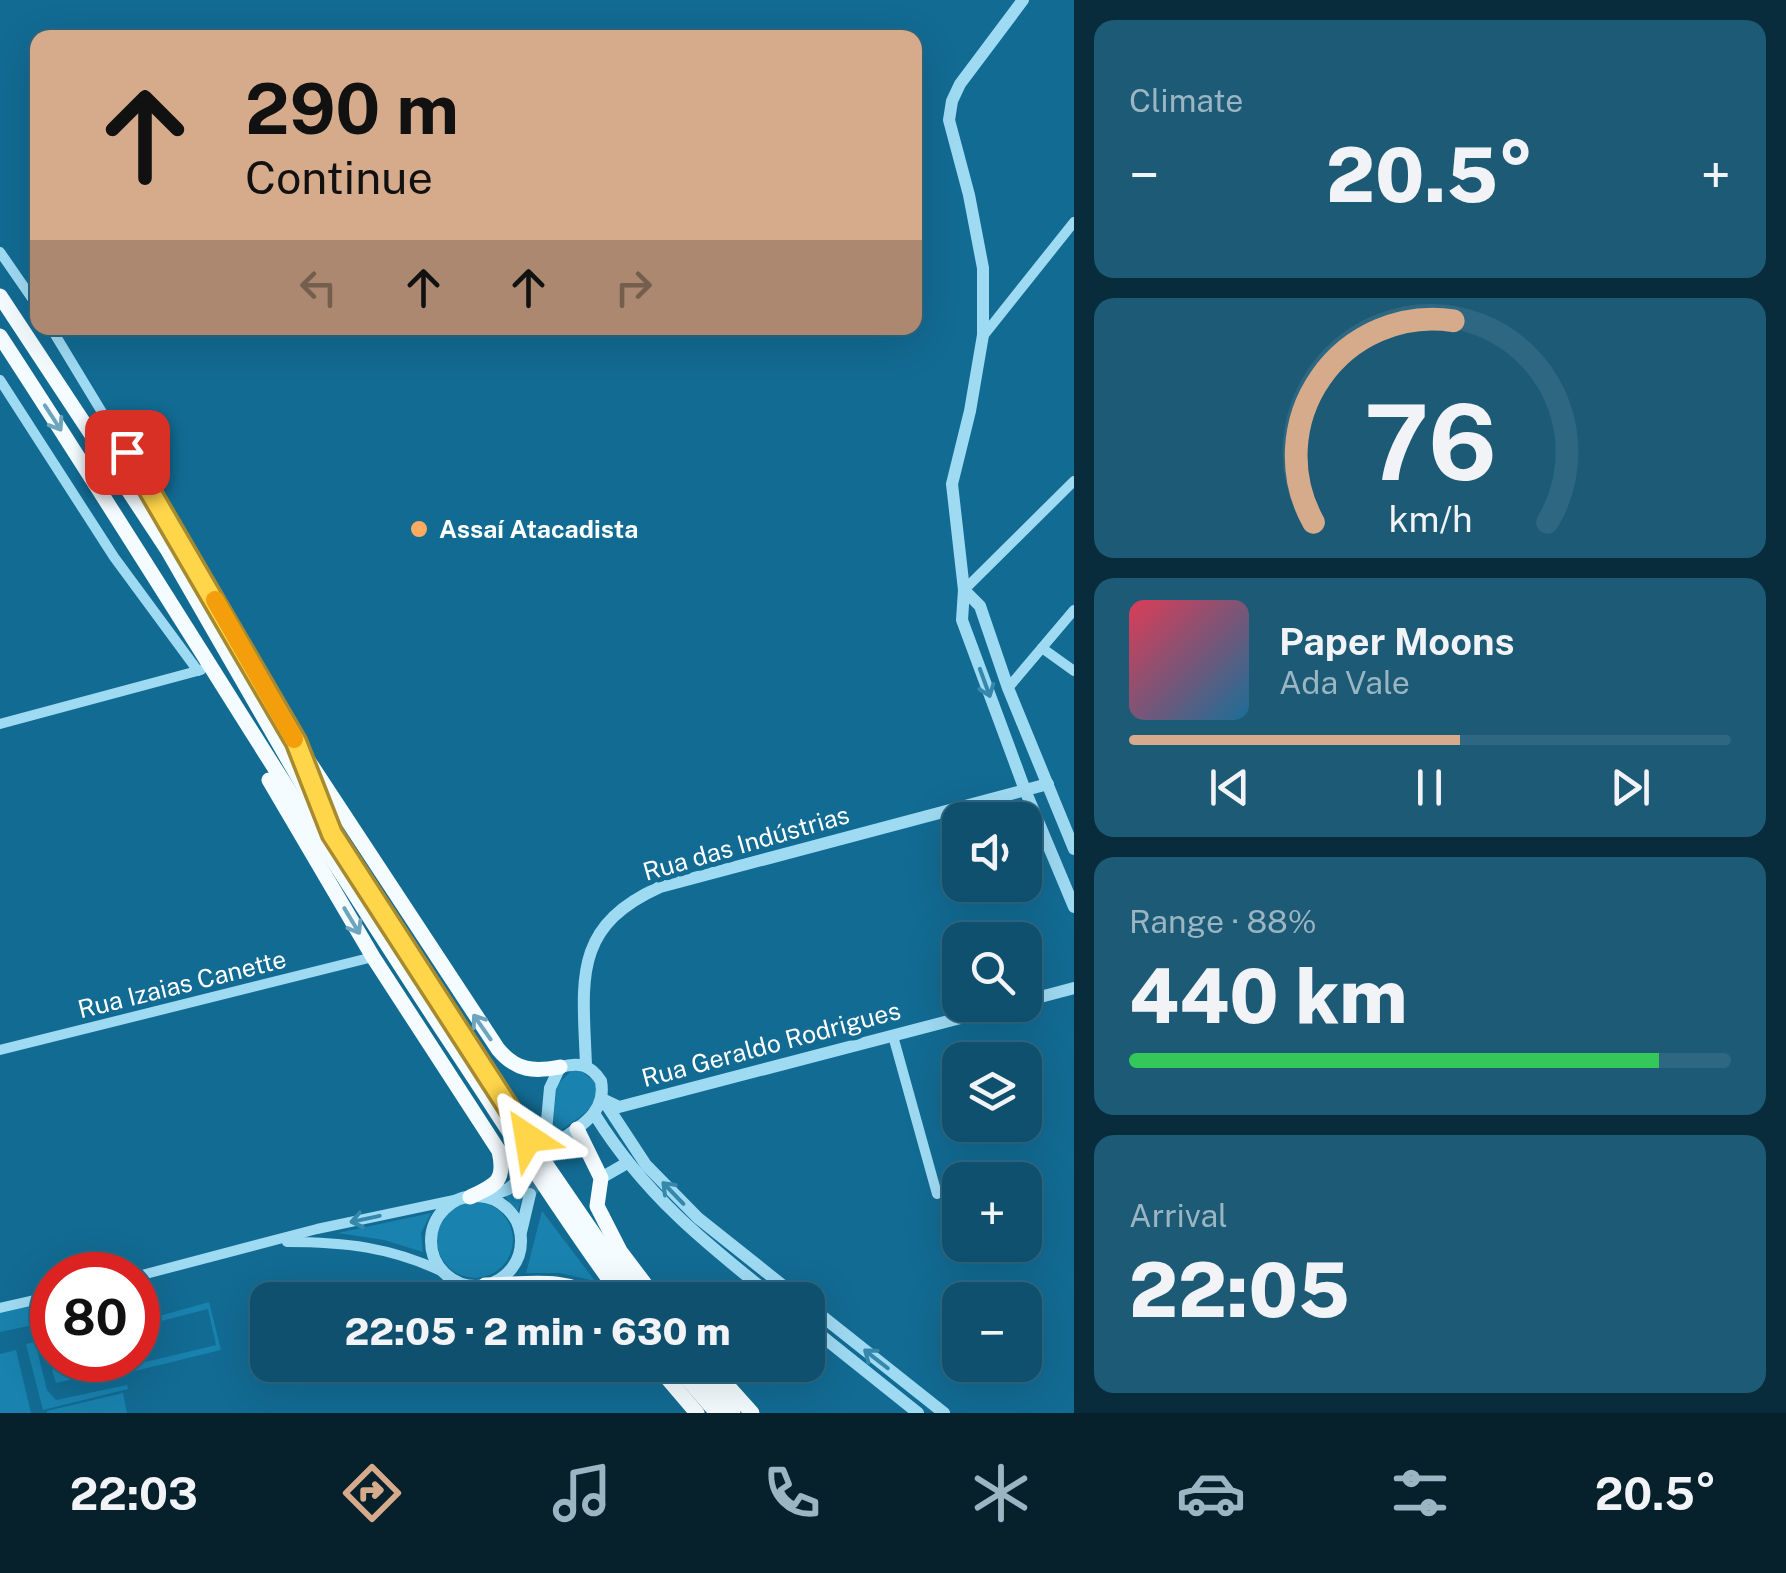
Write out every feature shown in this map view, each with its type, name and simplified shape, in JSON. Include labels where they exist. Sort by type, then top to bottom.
[{"type":"highway","points":[[0,296],[167,550],[332,834],[626,1282]]},
{"type":"highway","points":[[0,336],[205,670],[238,713],[411,982],[612,1282]]},
{"type":"highway","points":[[148,523],[200,574],[296,742],[498,1049],[507,1060],[530,1070],[560,1067]]},
{"type":"highway","points":[[238,713],[263,770],[373,957],[499,1151],[503,1168],[498,1180],[472,1198]]},
{"type":"highway","points":[[296,742],[332,834]]},
{"type":"highway","points":[[577,1129],[602,1178],[597,1206],[620,1250],[644,1282]]},
{"type":"highway","points":[[670,1382],[696,1413]]},
{"type":"highway","points":[[690,1382],[717,1413]]},
{"type":"highway","points":[[705,1382],[733,1413]]},
{"type":"highway","points":[[724,1382],[752,1413]]},
{"type":"street","points":[[1023,0],[960,84],[949,120],[970,195],[983,268],[983,336],[952,484],[964,590],[962,620],[1025,790],[1074,907]]},
{"type":"street","points":[[983,336],[1074,222]]},
{"type":"street","points":[[0,252],[30,296]]},
{"type":"street","points":[[55,335],[200,574]]},
{"type":"street","points":[[0,380],[114,558],[205,670],[0,724]]},
{"type":"street","points":[[964,590],[1074,481]]},
{"type":"street","points":[[964,590],[980,606],[1008,688],[1073,844]]},
{"type":"street","points":[[1008,688],[1074,610]]},
{"type":"street","points":[[1042,648],[1074,670]]},
{"type":"street","name":"Rua das Indústrias","points":[[586,1066],[586,963],[604,926],[632,900],[660,887],[1048,784]]},
{"type":"street","name":"Rua Izaias Canette","points":[[0,1050],[373,957]]},
{"type":"street","points":[[1042,996],[1074,988]]},
{"type":"street","name":"Rua Geraldo Rodrigues","points":[[602,1099],[619,1107],[945,1022]]},
{"type":"street","points":[[892,1036],[937,1194]]},
{"type":"street","points":[[546,1131],[550,1088],[560,1067],[576,1063],[586,1066],[601,1081],[602,1099],[595,1114],[559,1142]]},
{"type":"street","points":[[602,1099],[646,1165],[708,1226],[778,1282]]},
{"type":"street","points":[[595,1114],[627,1163],[692,1232],[754,1282]]},
{"type":"street","points":[[602,1178],[627,1163]]},
{"type":"street","points":[[160,1270],[508,1189],[523,1177]]},
{"type":"street","points":[[492,1282],[512,1267],[520,1252],[530,1194]]},
{"type":"street","points":[[443,1272],[434,1257],[432,1231],[444,1208],[472,1198],[508,1211],[520,1235]]},
{"type":"street","points":[[692,1232],[708,1226]]},
{"type":"street","points":[[272,1242],[370,1246],[409,1256],[459,1282]]},
{"type":"street","points":[[0,1308],[30,1301]]},
{"type":"street","points":[[825,1318],[944,1413]]},
{"type":"street","points":[[825,1339],[918,1413]]},
{"type":"shaded area","points":[[571,1071],[581,1071],[595,1082],[594,1102],[549,1145],[533,1172],[518,1211],[504,1196],[525,1182],[552,1128],[557,1085]]},
{"type":"shaded area","points":[[475,1202],[502,1213],[513,1240],[502,1267],[475,1278],[448,1267],[437,1240],[448,1213]]},
{"type":"shaded area","points":[[542,1211],[595,1281],[560,1273],[526,1273]]},
{"type":"shaded area","points":[[431,1213],[421,1233],[423,1252],[384,1240],[338,1233]]},
{"type":"shaded area","points":[[209,1302],[221,1350],[160,1365],[160,1358],[216,1345],[208,1309],[160,1321],[160,1316]]},
{"type":"shaded area","points":[[30,1306],[30,1326],[0,1332],[0,1313]]},
{"type":"shaded area","points":[[16,1350],[31,1413],[0,1413],[0,1354]]},
{"type":"shaded area","points":[[36,1382],[45,1382],[56,1400],[127,1385],[128,1389],[43,1410]]},
{"type":"shaded area","points":[[123,1393],[127,1413],[47,1413],[47,1411]]},
{"type":"tunnel","points":[[530,1194],[559,1141]]},
{"type":"slow traffic","points":[[215,600],[294,739]]},
{"type":"place","name":"Assaí Atacadista","points":[[419,529]]},
{"type":"route","points":[[127,452],[296,742],[332,834],[528,1138]]}]
